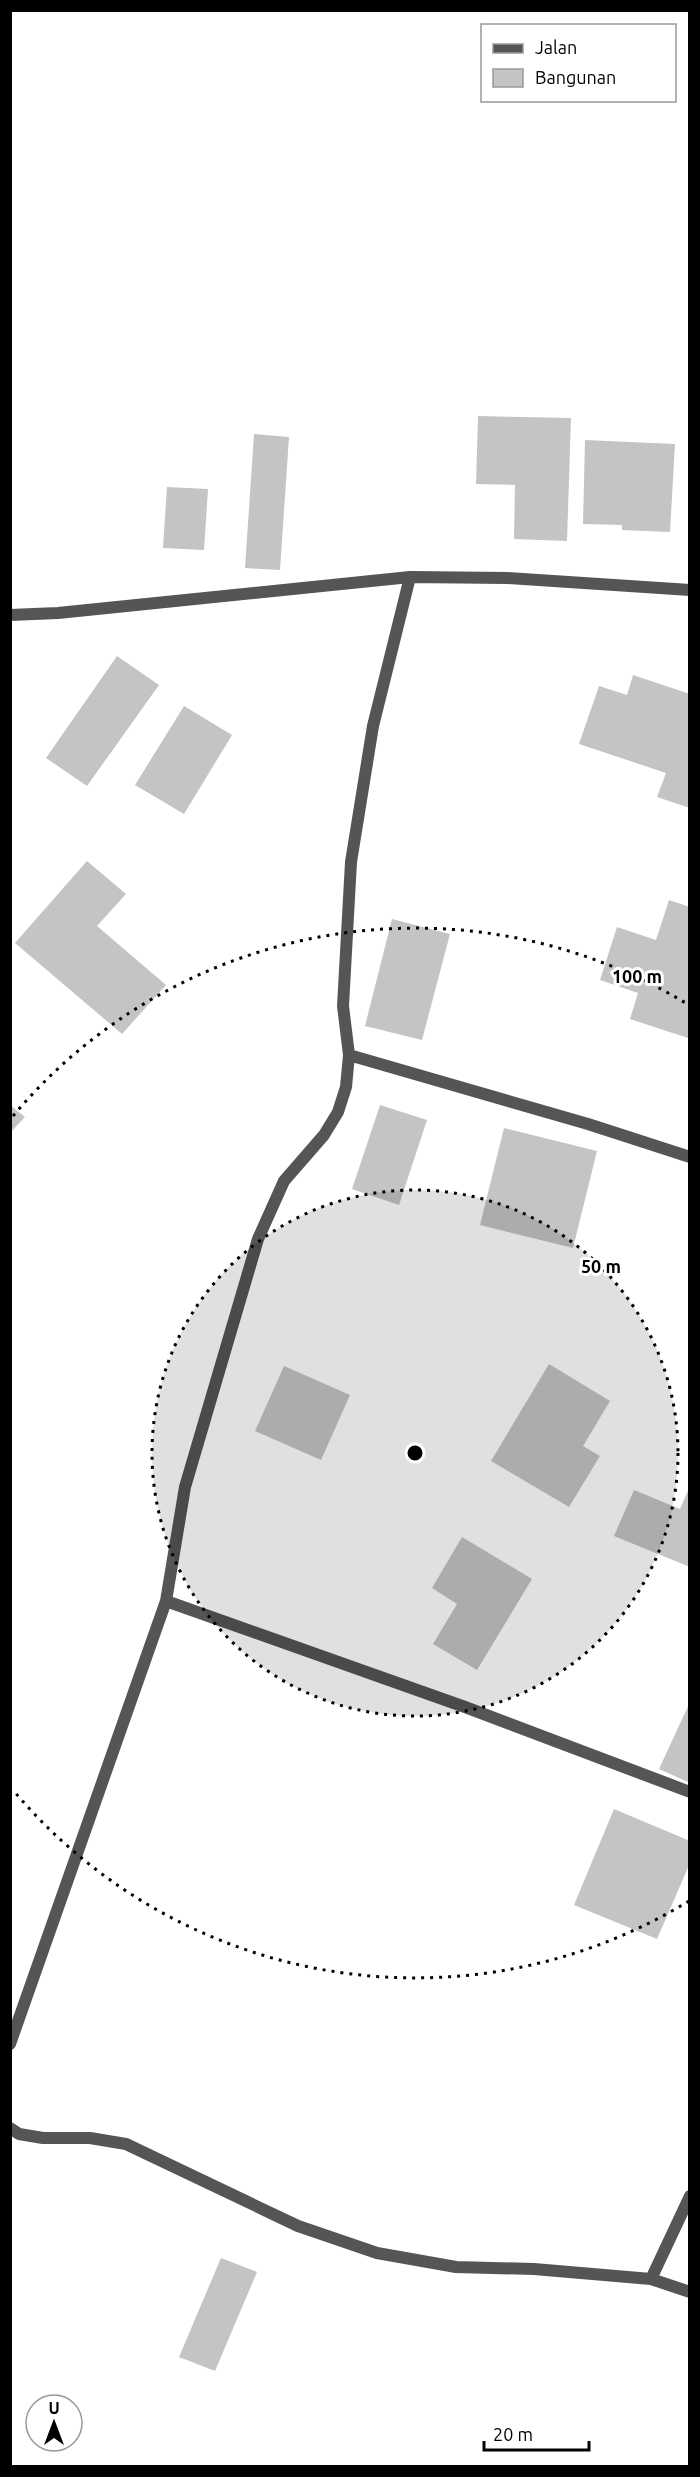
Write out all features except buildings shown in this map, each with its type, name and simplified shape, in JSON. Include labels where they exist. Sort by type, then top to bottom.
[{"type":"street","points":[[10,2044],[165,1601],[185,1488],[258,1239],[284,1181],[324,1135],[338,1112],[346,1087],[349,1055],[343,1006],[351,862],[373,726],[410,577]]},
{"type":"street","points":[[10,615],[58,613],[410,577],[507,578],[690,590]]},
{"type":"street","points":[[349,1055],[588,1124],[690,1157]]},
{"type":"street","points":[[165,1601],[454,1703],[690,1792]]},
{"type":"street","points":[[10,2128],[19,2134],[43,2138],[90,2138],[126,2144],[298,2226],[377,2253],[456,2267],[651,2279],[690,2292]]},
{"type":"street","points":[[651,2279],[690,2196]]}]
